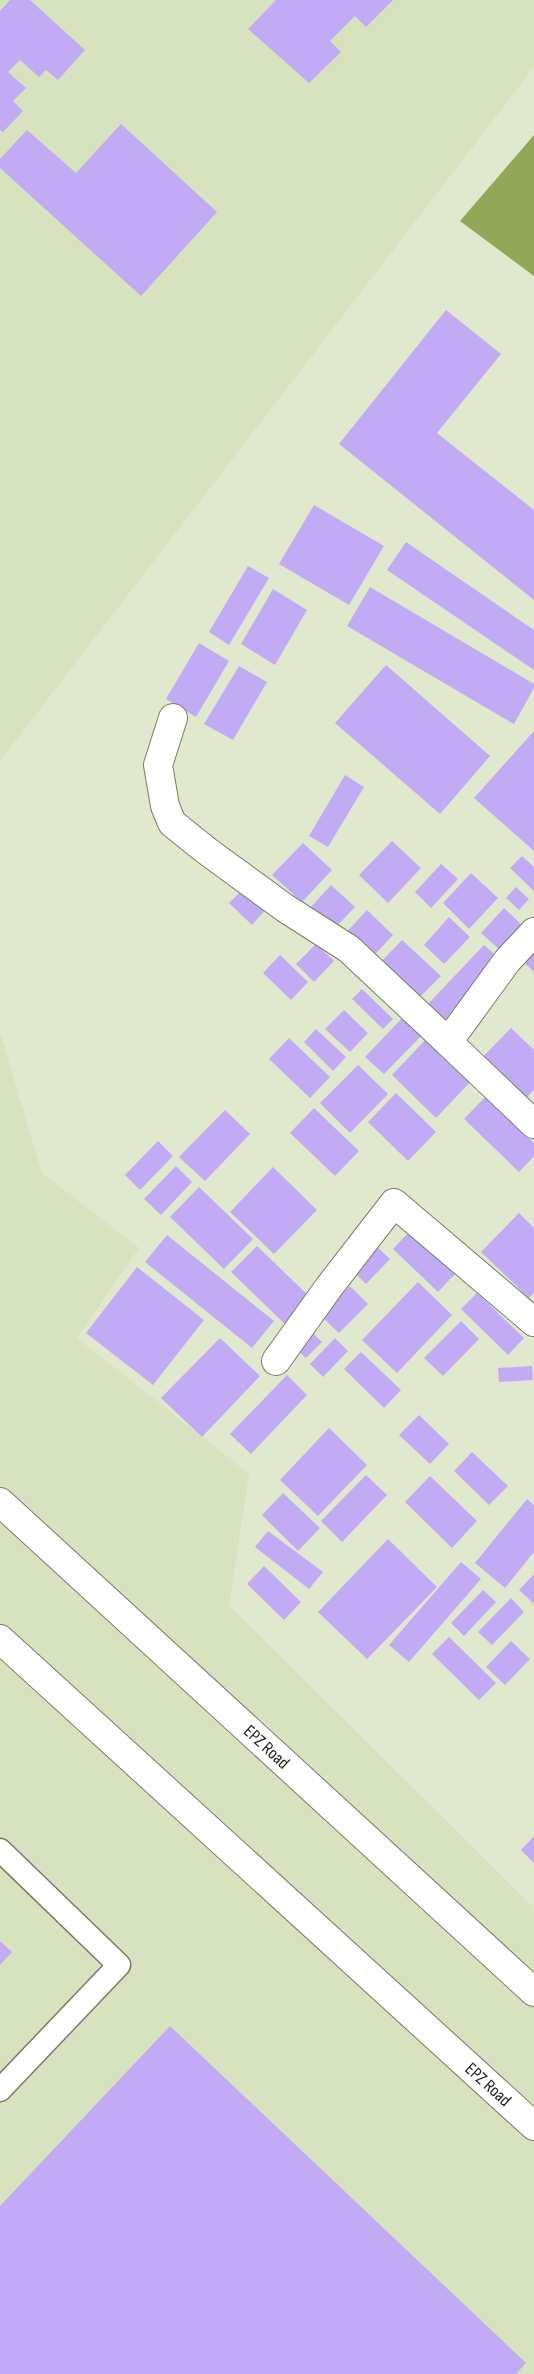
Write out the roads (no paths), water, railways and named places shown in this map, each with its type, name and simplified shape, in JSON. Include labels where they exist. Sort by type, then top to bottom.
[{"type":"main road","points":[[173,718],[158,765],[165,806],[172,823],[285,908],[349,949],[534,1124]]},
{"type":"main road","points":[[448,1042],[507,962],[534,932]]},
{"type":"main road","points":[[276,1361],[329,1287],[394,1203],[534,1322]]},
{"type":"main road","name":"EPZ Road","points":[[0,1502],[534,1992]]},
{"type":"main road","name":"EPZ Road","points":[[0,1639],[534,2126]]},
{"type":"lane","points":[[0,1850],[119,1965],[0,2090]]}]
